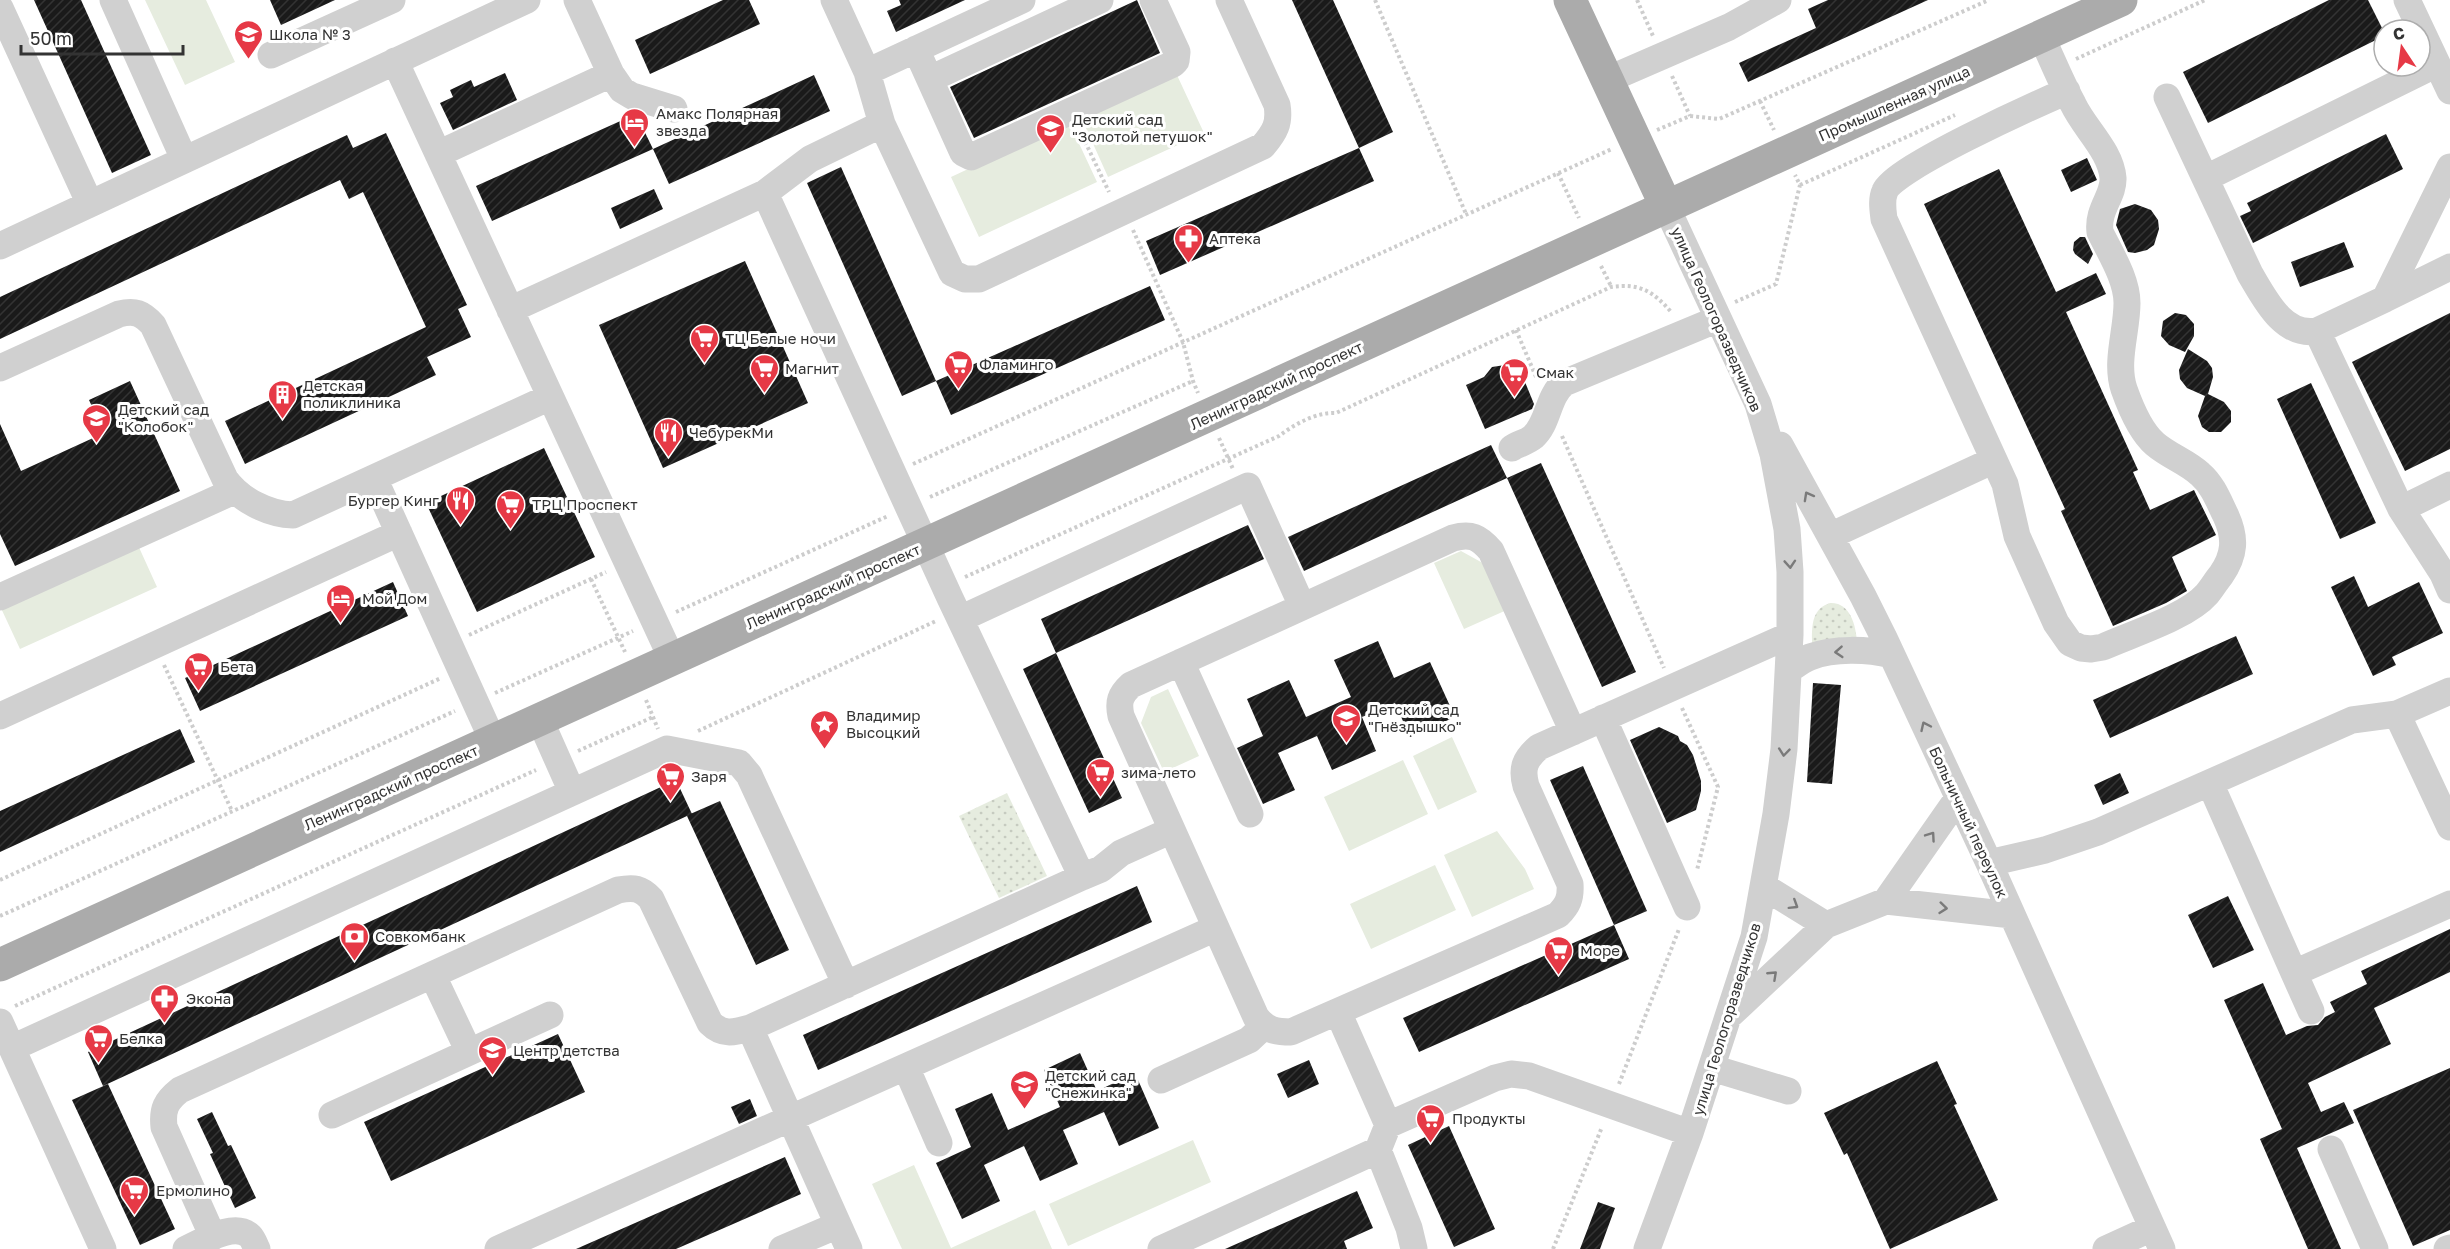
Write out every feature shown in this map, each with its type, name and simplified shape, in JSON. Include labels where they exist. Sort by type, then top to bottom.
[{"type":"main road","name":"улица Геологоразведчиков","points":[[1570,0],[1666,206]]},
{"type":"main road","name":"Промышленная улица","points":[[1666,206],[2121,0]]},
{"type":"main road","name":"Ленинградский проспект","points":[[0,965],[1666,206]]},
{"type":"street","points":[[113,0],[184,159]]},
{"type":"street","points":[[271,55],[392,0]]},
{"type":"street","points":[[0,246],[526,0]]},
{"type":"street","points":[[577,0],[611,74],[622,90],[632,96],[674,109]]},
{"type":"street","points":[[834,0],[867,72],[882,124],[945,260],[952,273],[965,279],[978,279],[1263,146],[1274,133],[1279,118],[1278,105],[1228,0]]},
{"type":"street","points":[[930,79],[1100,0]]},
{"type":"street","points":[[916,49],[963,153],[970,157],[1176,61],[1177,52],[1153,0]]},
{"type":"street","points":[[1607,80],[1729,27],[1778,0]]},
{"type":"street","points":[[2407,0],[2450,91]]},
{"type":"street","points":[[867,72],[1010,3]]},
{"type":"street","points":[[0,8],[90,204]]},
{"type":"street","points":[[2041,36],[2067,90],[2073,105],[2106,157],[2112,171],[2113,181],[2099,222],[2100,232],[2119,272],[2126,294],[2121,361],[2124,389],[2145,433],[2153,443],[2200,473],[2208,483],[2232,528],[2234,540],[2233,552],[2226,568],[2207,594],[2184,611],[2103,647],[2081,648],[2070,643],[2063,636],[2024,555],[2017,536],[2006,484],[1884,219],[1882,204],[1885,190],[1895,179],[1997,122],[2067,90]]},
{"type":"street","points":[[395,61],[672,659]]},
{"type":"street","points":[[2206,178],[2437,64]]},
{"type":"street","points":[[438,154],[611,74]]},
{"type":"street","points":[[2167,97],[2261,292],[2284,323],[2296,331],[2317,332],[2450,267]]},
{"type":"street","points":[[510,310],[765,193],[792,170],[810,159],[882,124]]},
{"type":"street","points":[[2385,299],[2450,167]]},
{"type":"street","points":[[765,193],[1082,877]]},
{"type":"street","name":"улица Геологоразведчиков","points":[[1647,1249],[1690,1133],[1754,937],[1778,803],[1784,749],[1790,635],[1787,529],[1773,454],[1758,404],[1666,206]]},
{"type":"street","points":[[0,368],[119,314],[132,311],[144,315],[153,325],[225,479],[234,491],[245,499],[281,514],[293,515],[550,397]]},
{"type":"street","points":[[1512,448],[1533,436],[1538,430],[1548,405],[1557,389],[1564,383],[1718,319]]},
{"type":"street","points":[[2317,332],[2400,509],[2443,574],[2450,590]]},
{"type":"street","name":"Больничный переулок","points":[[1758,404],[1863,596],[1892,655],[1989,863],[2157,1238]]},
{"type":"street","points":[[1830,536],[1995,460]]},
{"type":"street","points":[[374,478],[493,741]]},
{"type":"street","points":[[2400,509],[2450,485]]},
{"type":"street","points":[[960,618],[1248,486],[1302,606]]},
{"type":"street","points":[[0,597],[234,491]]},
{"type":"street","points":[[0,716],[399,533]]},
{"type":"street","points":[[1573,732],[1491,551],[1480,539],[1467,534],[1453,538],[1131,685],[1122,693],[1119,705],[1121,716],[1256,1017],[1263,1027],[1275,1032],[1291,1032],[1558,915],[1566,907],[1571,895],[1570,884],[1526,786],[1522,773],[1528,757],[1539,747],[1673,688],[1790,635]]},
{"type":"street","points":[[1789,670],[1811,656],[1835,652],[1875,651],[1892,655]]},
{"type":"street","points":[[1181,662],[1250,814]]},
{"type":"street","points":[[1989,863],[2045,850],[2098,832],[2352,720],[2397,714],[2450,692]]},
{"type":"street","points":[[2397,714],[2450,827]]},
{"type":"street","points":[[1603,718],[1687,907]]},
{"type":"street","points":[[540,720],[572,792]]},
{"type":"street","points":[[103,1249],[4,1032],[572,792],[667,749],[739,763],[749,775],[846,985]]},
{"type":"street","points":[[2210,783],[2311,1011]]},
{"type":"street","points":[[1886,902],[1958,798]]},
{"type":"street","points":[[213,1237],[164,1127],[162,1113],[168,1099],[180,1090],[618,890],[631,887],[643,890],[651,899],[710,1023],[719,1032],[734,1033],[750,1029],[1082,877],[1101,868],[1121,853],[1172,830]]},
{"type":"street","points":[[1763,886],[1826,925]]},
{"type":"street","points":[[1730,1015],[1826,925],[1886,902],[2012,915]]},
{"type":"street","points":[[2294,973],[2450,904]]},
{"type":"street","points":[[498,1249],[1216,928]]},
{"type":"street","points":[[433,976],[469,1052]]},
{"type":"street","points":[[1338,1012],[1388,1125]]},
{"type":"street","points":[[332,1114],[550,1015]]},
{"type":"street","points":[[1161,1080],[1249,1040],[1263,1027]]},
{"type":"street","points":[[750,1029],[849,1249]]},
{"type":"street","points":[[906,1067],[939,1143]]},
{"type":"street","points":[[1712,1068],[1788,1091]]},
{"type":"street","points":[[1414,1249],[1409,1228],[1378,1150],[1388,1125],[1494,1078],[1511,1074],[1529,1076],[1690,1133]]},
{"type":"street","points":[[2331,1149],[2375,1249]]},
{"type":"street","points":[[1161,1249],[1378,1150]]},
{"type":"street","points":[[782,1249],[838,1225]]},
{"type":"street","points":[[186,1249],[226,1232],[240,1231],[250,1236],[257,1249]]},
{"type":"street","points":[[2106,1249],[2157,1238]]},
{"type":"path","points":[[1375,0],[1466,214]]},
{"type":"path","points":[[1690,116],[1719,119],[1989,0]]},
{"type":"path","points":[[1760,101],[1800,186],[1776,284]]},
{"type":"path","points":[[1071,111],[1183,342],[1192,381],[1241,489]]},
{"type":"path","points":[[893,473],[1558,173]]},
{"type":"path","points":[[1611,287],[1629,285],[1647,290],[1661,301],[1676,321]]},
{"type":"path","points":[[1515,330],[1718,787],[1687,907],[1553,1249]]},
{"type":"path","points":[[0,916],[1192,381]]},
{"type":"path","points":[[449,644],[627,562]]},
{"type":"path","points":[[591,579],[603,605]]},
{"type":"path","points":[[154,645],[232,811]]},
{"type":"path","points":[[0,880],[460,669]]},
{"type":"path","points":[[4,1032],[16,1005],[653,717]]},
{"type":"shaded area","points":[[145,0],[206,0],[235,62],[185,85]]},
{"type":"shaded area","points":[[1176,73],[1204,133],[1108,177],[1081,117]]},
{"type":"shaded area","points":[[1069,122],[1097,182],[979,237],[951,177]]},
{"type":"shaded area","points":[[137,543],[157,587],[20,649],[0,606]]},
{"type":"shaded area","points":[[1461,551],[1490,567],[1509,609],[1464,629],[1434,563]]},
{"type":"shaded area","points":[[1830,603],[1843,606],[1847,610],[1853,622],[1857,642],[1812,644],[1816,614]]},
{"type":"shaded area","points":[[1168,689],[1199,756],[1164,772],[1141,723],[1151,697]]},
{"type":"shaded area","points":[[1452,737],[1477,792],[1438,810],[1413,756]]},
{"type":"shaded area","points":[[1403,760],[1428,814],[1349,851],[1324,797]]},
{"type":"shaded area","points":[[1007,793],[1047,876],[999,898],[959,816]]},
{"type":"shaded area","points":[[1497,831],[1525,869],[1534,889],[1472,917],[1444,855]]},
{"type":"shaded area","points":[[1435,865],[1456,910],[1371,949],[1350,904]]},
{"type":"shaded area","points":[[1193,1140],[1211,1182],[1068,1246],[1049,1204]]},
{"type":"shaded area","points":[[914,1165],[951,1248],[1035,1210],[1052,1249],[902,1249],[872,1184]]},
{"type":"building","points":[[34,0],[81,0],[151,155],[112,173]]},
{"type":"building","points":[[270,0],[335,0],[281,25]]},
{"type":"building","points":[[723,0],[749,0],[760,24],[650,74],[635,40]]},
{"type":"building","points":[[899,0],[965,0],[896,32],[887,11],[901,5]]},
{"type":"building","points":[[1137,0],[1160,53],[974,138],[950,87]]},
{"type":"building","points":[[1292,0],[1333,0],[1393,132],[1359,148]]},
{"type":"building","points":[[1828,0],[1928,0],[1748,82],[1739,63],[1816,28],[1808,9]]},
{"type":"building","points":[[2329,0],[2368,0],[2377,18],[2372,18],[2372,42],[2208,123],[2183,72]]},
{"type":"building","points":[[505,73],[517,100],[453,130],[440,103],[453,97],[450,90],[471,80],[474,87]]},
{"type":"building","points":[[814,75],[830,111],[669,184],[653,149]]},
{"type":"building","points":[[636,114],[653,149],[492,221],[476,186]]},
{"type":"building","points":[[386,133],[467,305],[458,309],[471,337],[427,357],[436,375],[245,464],[225,421],[426,327],[363,192],[349,199],[340,180],[0,339],[0,297],[347,135],[353,148]]},
{"type":"building","points":[[2386,134],[2403,169],[2253,243],[2240,216],[2251,211],[2247,203]]},
{"type":"building","points":[[1359,148],[1374,181],[1160,275],[1146,241]]},
{"type":"building","points":[[2087,158],[2097,180],[2071,192],[2061,170]]},
{"type":"building","points":[[841,167],[936,381],[902,396],[807,183]]},
{"type":"building","points":[[1999,169],[2056,292],[2096,273],[2106,294],[2066,312],[2138,470],[2133,472],[2150,510],[2194,490],[2216,535],[2172,557],[2187,591],[2166,603],[2113,626],[2061,511],[2065,509],[1924,204]]},
{"type":"building","points":[[654,189],[663,209],[620,229],[611,208]]},
{"type":"building","points":[[2135,204],[2151,210],[2158,220],[2159,229],[2154,245],[2147,250],[2135,253],[2128,252],[2116,225],[2120,209]]},
{"type":"building","points":[[2080,237],[2085,237],[2093,254],[2088,264],[2073,250],[2074,242]]},
{"type":"building","points":[[2344,242],[2354,267],[2300,287],[2291,262]]},
{"type":"building","name":"ТЦ Белые ночи","points":[[745,261],[808,403],[663,468],[599,325]]},
{"type":"building","points":[[1150,286],[1165,320],[951,415],[936,381]]},
{"type":"building","points":[[2175,313],[2186,315],[2194,324],[2194,336],[2185,352],[2169,345],[2161,336],[2163,321]]},
{"type":"building","points":[[2450,313],[2450,449],[2405,471],[2352,362]]},
{"type":"building","points":[[2188,349],[2207,361],[2212,368],[2213,377],[2208,394],[2224,402],[2231,411],[2231,422],[2221,432],[2209,432],[2202,427],[2198,416],[2205,396],[2187,388],[2180,379],[2179,370]]},
{"type":"building","points":[[1505,365],[1515,371],[1520,383],[1525,382],[1534,404],[1532,409],[1485,429],[1466,385],[1484,377],[1492,367]]},
{"type":"building","points":[[130,381],[180,491],[15,566],[0,534],[0,424],[21,471],[104,433],[89,400]]},
{"type":"building","points":[[2311,383],[2376,523],[2340,539],[2277,399]]},
{"type":"building","points":[[1491,445],[1507,478],[1304,571],[1288,537]]},
{"type":"building","name":"ТРЦ Проспект","points":[[544,448],[595,557],[477,612],[426,503]]},
{"type":"building","points":[[1541,463],[1636,672],[1602,687],[1507,478]]},
{"type":"building","points":[[1248,525],[1264,559],[1056,653],[1041,619]]},
{"type":"building","points":[[2354,576],[2368,607],[2419,582],[2443,633],[2392,657],[2396,665],[2373,676],[2331,587]]},
{"type":"building","points":[[393,582],[408,616],[200,711],[185,678]]},
{"type":"building","points":[[2236,636],[2253,674],[2110,738],[2093,700]]},
{"type":"building","points":[[1378,641],[1394,678],[1430,662],[1455,717],[1410,737],[1395,703],[1362,717],[1376,751],[1332,770],[1317,736],[1278,753],[1295,790],[1263,804],[1237,748],[1263,736],[1247,699],[1289,680],[1306,717],[1351,697],[1334,660]]},
{"type":"building","points":[[1056,653],[1122,798],[1089,813],[1023,669]]},
{"type":"building","points":[[1813,683],[1841,685],[1832,784],[1807,782]]},
{"type":"building","points":[[1659,727],[1678,736],[1680,741],[1687,745],[1693,755],[1701,781],[1696,810],[1667,823],[1630,740]]},
{"type":"building","points":[[180,729],[195,762],[0,852],[0,811]]},
{"type":"building","points":[[1583,766],[1647,911],[1614,925],[1550,780]]},
{"type":"building","points":[[2120,773],[2129,793],[2103,805],[2094,785]]},
{"type":"building","points":[[676,780],[692,813],[720,801],[789,950],[756,965],[687,816],[103,1086],[88,1052]]},
{"type":"building","points":[[1137,886],[1152,922],[818,1070],[803,1035]]},
{"type":"building","points":[[2228,896],[2254,950],[2213,968],[2188,915]]},
{"type":"building","points":[[1614,925],[1629,959],[1419,1052],[1403,1018]]},
{"type":"building","points":[[2450,929],[2450,972],[2374,1008],[2391,1044],[2308,1083],[2321,1112],[2344,1102],[2354,1123],[2297,1148],[2341,1249],[2308,1249],[2260,1139],[2282,1129],[2224,1000],[2263,983],[2286,1035],[2307,1026],[2318,1025],[2325,1017],[2335,1012],[2330,1002],[2367,984],[2361,971]]},
{"type":"building","points":[[558,1034],[585,1092],[391,1181],[364,1122]]},
{"type":"building","points":[[1080,1053],[1097,1091],[1135,1073],[1159,1128],[1119,1146],[1104,1112],[1063,1130],[1078,1164],[1040,1181],[1024,1146],[984,1165],[1000,1201],[962,1219],[936,1163],[971,1147],[955,1109],[992,1093],[1008,1130],[1060,1107],[1044,1070]]},
{"type":"building","points":[[1309,1060],[1319,1084],[1288,1098],[1277,1074]]},
{"type":"building","points":[[1937,1061],[1957,1104],[1954,1105],[1998,1200],[1890,1249],[1847,1153],[1844,1155],[1824,1113]]},
{"type":"building","points":[[2450,1068],[2450,1230],[2413,1246],[2353,1110]]},
{"type":"building","points":[[108,1084],[175,1229],[140,1245],[72,1100]]},
{"type":"building","points":[[750,1099],[757,1116],[739,1124],[731,1107]]},
{"type":"building","points":[[212,1112],[228,1146],[231,1145],[256,1198],[235,1208],[197,1119]]},
{"type":"building","points":[[1449,1126],[1495,1229],[1454,1247],[1408,1145]]},
{"type":"building","points":[[785,1157],[801,1194],[774,1206],[676,1249],[576,1249]]},
{"type":"building","points":[[1357,1191],[1373,1228],[1344,1241],[1347,1249],[1225,1249]]},
{"type":"building","points":[[1598,1202],[1615,1208],[1600,1249],[1580,1249]]},
{"type":"place","name":"Школа № 3","points":[[248,60]]},
{"type":"place","name":"Амакс Полярная звезда","points":[[635,148]]},
{"type":"place","name":"Детский сад \"Золотой петушок\"","points":[[1051,154]]},
{"type":"place","name":"Аптека","points":[[1188,264]]},
{"type":"place","name":"ТЦ Белые ночи","points":[[704,364]]},
{"type":"place","name":"Фламинго","points":[[958,390]]},
{"type":"place","name":"Магнит","points":[[764,394]]},
{"type":"place","name":"Смак","points":[[1515,398]]},
{"type":"place","name":"Детская поликлиника","points":[[282,420]]},
{"type":"place","name":"Детский сад \"Колобок\"","points":[[97,444]]},
{"type":"place","name":"ЧебурекМи","points":[[668,458]]},
{"type":"place","name":"Бургер Кинг","points":[[460,526]]},
{"type":"place","name":"ТРЦ Проспект","points":[[511,530]]},
{"type":"place","name":"Мой Дом","points":[[341,624]]},
{"type":"place","name":"Бета","points":[[199,692]]},
{"type":"place","name":"Детский сад \"Гнёздышко\"","points":[[1347,744]]},
{"type":"place","name":"Владимир Высоцкий","points":[[825,750]]},
{"type":"place","name":"зима-лето","points":[[1100,798]]},
{"type":"place","name":"Заря","points":[[670,802]]},
{"type":"place","name":"Совкомбанк","points":[[354,962]]},
{"type":"place","name":"Море","points":[[1559,976]]},
{"type":"place","name":"Экона","points":[[165,1024]]},
{"type":"place","name":"Белка","points":[[98,1064]]},
{"type":"place","name":"Центр детства","points":[[492,1076]]},
{"type":"place","name":"Детский сад \"Снежинка\"","points":[[1024,1110]]},
{"type":"place","name":"Продукты","points":[[1431,1144]]},
{"type":"place","name":"Ермолино","points":[[135,1216]]}]
